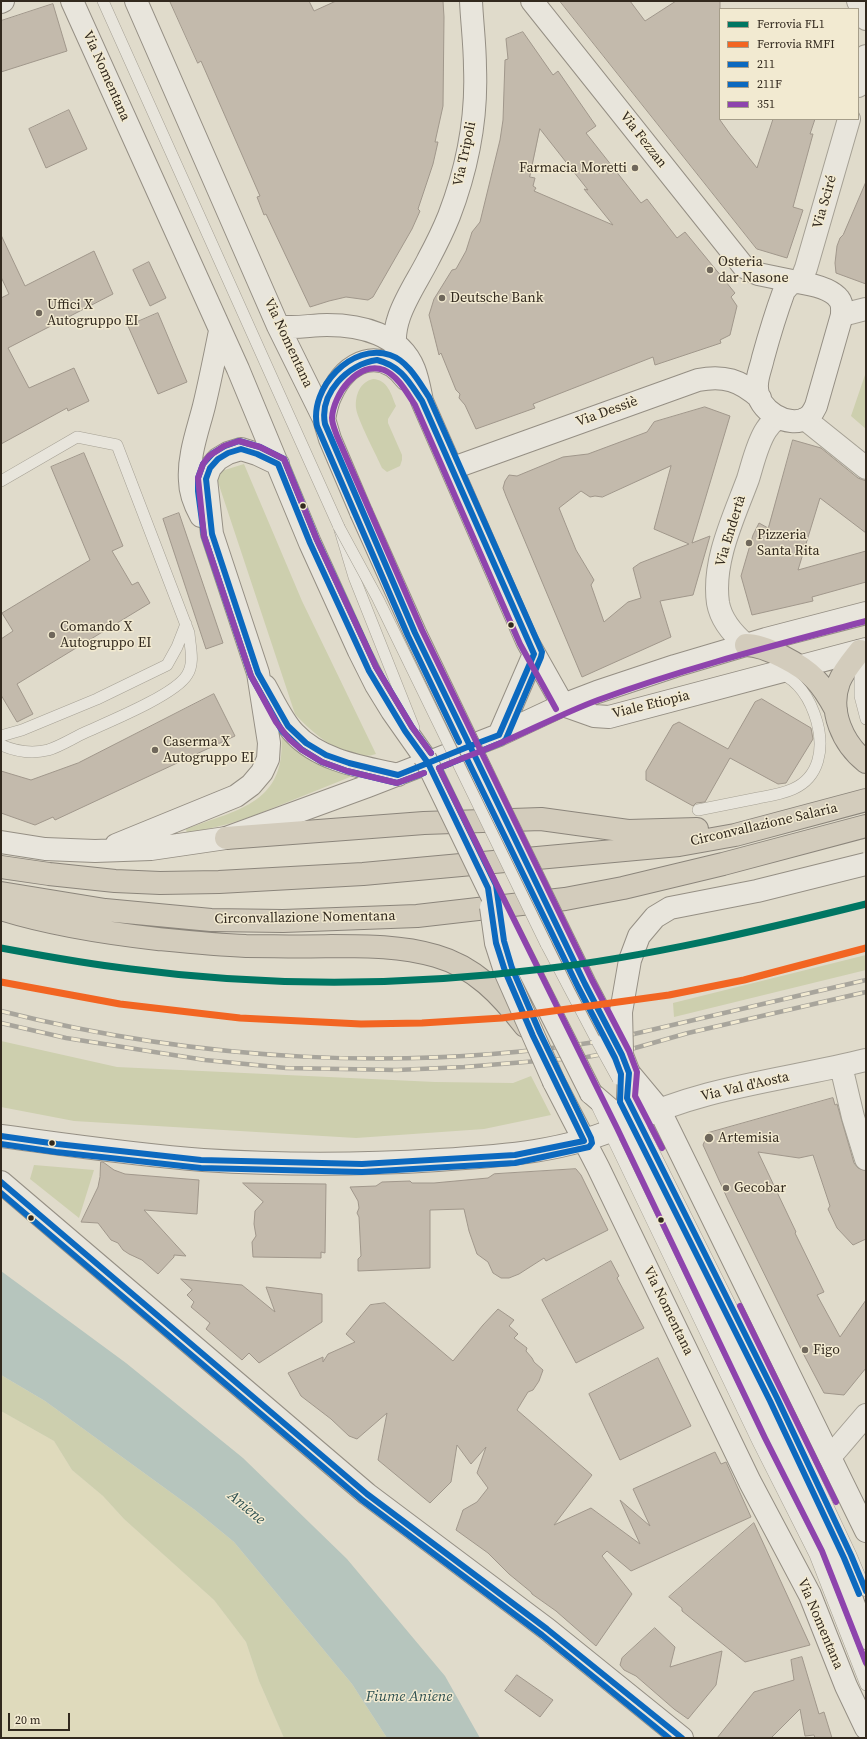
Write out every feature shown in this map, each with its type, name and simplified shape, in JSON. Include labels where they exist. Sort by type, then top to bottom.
[{"type":"highway","points":[[746,645],[763,648],[811,675],[820,683],[836,710]]},
{"type":"highway","points":[[863,650],[840,681],[837,692],[836,710],[840,728],[846,741],[856,755],[866,762]]},
{"type":"highway","name":"Circonvallazione Salaria","points":[[1,867],[114,881],[187,883],[363,874],[634,850],[709,840],[866,800]]},
{"type":"highway","points":[[226,838],[424,823],[541,819],[628,831],[677,831],[745,820],[814,814]]},
{"type":"highway","name":"Circonvallazione Salaria","points":[[585,895],[623,888],[723,864],[866,826]]},
{"type":"highway","name":"Circonvallazione Nomentana","points":[[1,893],[98,909],[177,918],[248,922],[344,920],[417,916],[565,899],[585,895]]},
{"type":"highway","points":[[1,909],[25,916],[118,935],[205,944],[244,946],[386,947],[436,956],[462,967],[483,981],[508,1004],[532,1036]]},
{"type":"main road","name":"Via Nomentana","points":[[72,1],[220,331],[278,464],[310,543],[369,671],[399,721],[425,758],[488,888],[591,1093],[625,1125],[822,1530],[844,1578],[866,1638]]},
{"type":"main road","name":"Via Nomentana","points":[[136,1],[278,326],[324,419],[330,439],[361,512],[415,633],[584,984],[624,1076],[625,1125]]},
{"type":"main road","name":"Via Tripoli","points":[[408,382],[399,362],[394,342],[398,320],[408,296],[428,260],[448,217],[459,186],[466,159],[472,123],[475,87],[471,1]]},
{"type":"main road","name":"Via Fezzan","points":[[532,1],[744,267],[758,274],[797,282]]},
{"type":"main road","points":[[858,1],[866,19]]},
{"type":"main road","points":[[859,82],[866,56]]},
{"type":"main road","name":"Via Sciré","points":[[760,398],[756,389],[757,382],[781,298],[784,291],[790,284],[797,282],[802,278],[806,268],[849,120]]},
{"type":"main road","points":[[779,418],[796,420],[805,419],[811,414],[816,406],[842,315],[842,304],[835,295],[823,289],[797,282]]},
{"type":"main road","name":"Via Tripoli","points":[[368,330],[392,312],[408,296]]},
{"type":"main road","points":[[842,315],[866,309]]},
{"type":"main road","points":[[1,842],[45,849],[103,850],[151,849],[226,838],[398,775],[499,735],[563,705],[534,654],[453,468],[422,401],[411,363],[402,348],[394,342],[368,330],[338,326],[294,328],[278,326]]},
{"type":"main road","points":[[212,534],[194,504],[190,482],[190,472],[195,440],[212,376],[220,331]]},
{"type":"main road","points":[[324,419],[331,394],[337,383],[349,370],[364,362],[378,360],[389,363],[400,371],[422,401]]},
{"type":"main road","name":"Via Dessiè","points":[[453,468],[698,380],[714,378],[727,379],[743,386],[760,398],[767,409],[779,418]]},
{"type":"main road","name":"Via Endertà","points":[[746,645],[727,625],[720,610],[717,593],[719,572],[726,539],[760,441],[769,425],[779,418]]},
{"type":"main road","points":[[805,419],[866,468]]},
{"type":"main road","points":[[278,464],[257,454],[241,449],[228,453],[214,462],[206,479],[212,534],[258,673],[282,718],[295,734],[306,744],[337,759],[398,775]]},
{"type":"main road","name":"Viale Etiopia","points":[[563,705],[675,666],[746,645],[866,613]]},
{"type":"main road","name":"Viale Etiopia","points":[[563,705],[594,716],[609,717],[863,650]]},
{"type":"main road","points":[[499,735],[534,654]]},
{"type":"main road","points":[[103,850],[236,796],[252,786],[258,779],[266,764],[269,752],[258,673]]},
{"type":"main road","points":[[624,1076],[621,1012],[630,960],[636,941],[646,926],[655,917],[670,908],[757,891],[866,864]]},
{"type":"main road","name":"Via Nomentana","points":[[488,888],[494,931],[500,956],[532,1036],[584,1142],[598,1167],[750,1482],[810,1595],[846,1686],[866,1728]]},
{"type":"main road","name":"Via Val d'Aosta","points":[[1,1136],[201,1160],[245,1162],[362,1164],[498,1156],[534,1152],[584,1142],[659,1109],[682,1101],[752,1084],[866,1060]]},
{"type":"main road","points":[[841,1066],[853,1117],[866,1159]]},
{"type":"main road","name":"Via Nomentana","points":[[624,1076],[659,1109],[866,1532]]},
{"type":"main road","points":[[1,1148],[27,1139]]},
{"type":"main road","points":[[2,1181],[361,1489],[547,1629],[682,1738]]},
{"type":"main road","points":[[830,1457],[866,1415]]},
{"type":"lane","name":"Via Nomentana","points":[[103,1],[339,526],[378,599],[541,934],[597,1041],[624,1076]]},
{"type":"lane","points":[[1,480],[77,437],[117,445],[186,624],[189,633],[192,661],[188,675],[176,687],[142,706],[49,750],[28,752],[12,750],[1,745]]},
{"type":"lane","name":"Via Nomentana","points":[[339,526],[354,577],[425,758]]},
{"type":"lane","points":[[1,736],[22,730],[97,699],[167,665],[177,647],[186,624]]},
{"type":"lane","points":[[863,650],[860,696],[866,719]]},
{"type":"lane","points":[[698,810],[792,790],[809,778],[815,770],[818,764],[820,747],[816,718],[806,696],[798,684],[794,680],[778,672]]},
{"type":"lane","name":"Via Nomentana","points":[[625,1125],[777,1398],[852,1555],[866,1590]]},
{"type":"lane","name":"Via Nomentana","points":[[625,1125],[758,1442],[815,1555],[866,1685]]},
{"type":"shaded area","points":[[1,1411],[54,1441],[72,1470],[103,1496],[124,1519],[214,1600],[246,1642],[259,1681],[284,1738],[1,1738]]},
{"type":"green space","points":[[866,372],[866,429],[851,416]]},
{"type":"green space","points":[[373,379],[386,385],[396,406],[388,419],[388,423],[402,455],[402,460],[400,466],[387,472],[382,468],[363,429],[356,408],[356,398],[359,390],[365,383]]},
{"type":"green space","points":[[244,464],[302,601],[376,754],[365,756],[354,755],[343,751],[321,738],[295,714],[215,473]]},
{"type":"green space","points":[[281,732],[355,775],[253,816],[187,834],[186,829],[241,808],[256,800],[268,789],[277,774],[281,756]]},
{"type":"green space","points":[[866,955],[866,970],[674,1017],[673,1003]]},
{"type":"green space","points":[[1,1041],[117,1067],[435,1082],[513,1083],[531,1076],[551,1115],[484,1129],[356,1138],[74,1121],[1,1107]]},
{"type":"green space","points":[[34,1165],[94,1170],[79,1218],[30,1179]]},
{"type":"green space","points":[[1,1375],[45,1401],[195,1510],[234,1542],[352,1684],[387,1738],[284,1738],[259,1681],[246,1642],[214,1600],[124,1519],[103,1496],[72,1470],[54,1441],[1,1411]]},
{"type":"water","name":"Fiume Aniene","points":[[1,1271],[126,1363],[243,1458],[347,1559],[445,1676],[480,1738],[387,1738],[352,1684],[234,1542],[195,1510],[45,1401],[1,1375]]},
{"type":"building","points":[[170,1],[309,1],[314,11],[336,1],[443,1],[443,106],[435,142],[438,142],[433,164],[418,209],[420,211],[412,229],[373,297],[368,300],[346,297],[310,307],[266,214],[264,215],[257,197],[260,196],[201,61],[198,63]]},
{"type":"building","points":[[560,1],[630,1],[645,21],[676,1],[720,1],[719,120],[757,168],[773,120],[815,120],[810,134],[813,134],[793,207],[803,210],[787,258],[757,249]]},
{"type":"building","points":[[53,4],[67,51],[1,72],[1,21]]},
{"type":"building","points":[[523,32],[553,75],[558,71],[596,126],[586,133],[641,203],[647,199],[677,238],[685,232],[735,293],[731,297],[737,306],[730,335],[720,340],[721,343],[655,365],[653,357],[533,404],[535,408],[476,429],[465,405],[459,398],[460,394],[456,390],[441,353],[439,355],[429,315],[434,299],[452,270],[456,269],[466,251],[472,232],[480,222],[500,140],[503,120],[505,60],[508,59],[506,39]],"holes":[[[540,129],[588,190],[584,189],[613,225],[534,191],[536,188],[533,186],[535,178],[530,177]]]},
{"type":"building","points":[[69,110],[87,149],[46,168],[29,129]]},
{"type":"building","points":[[866,182],[866,284],[836,273],[835,263],[837,246],[840,238],[843,235]]},
{"type":"building","points":[[1,235],[25,286],[94,251],[113,294],[8,348],[29,388],[74,368],[89,401],[68,411],[67,408],[1,444],[1,298],[9,294],[1,277]]},
{"type":"building","points":[[149,262],[166,298],[150,306],[133,270]]},
{"type":"building","points":[[158,313],[187,382],[158,394],[128,326]]},
{"type":"building","points":[[705,407],[730,416],[692,543],[710,536],[693,595],[660,601],[671,637],[582,677],[503,488],[509,475],[517,476],[563,457],[588,454],[647,432],[654,422]],"holes":[[[671,466],[654,529],[689,544],[640,563],[633,568],[641,598],[628,602],[604,622],[591,585],[594,580],[576,550],[559,508],[581,491],[590,497],[602,497]]]},
{"type":"building","points":[[793,440],[821,448],[858,478],[866,481],[866,533],[820,498],[798,570],[866,551],[866,582],[812,597],[813,601],[752,615],[741,576],[753,535],[759,523],[768,528]]},
{"type":"building","name":"Comando X Autogruppo EI","points":[[84,453],[123,546],[112,551],[132,585],[138,582],[150,603],[17,684],[33,714],[17,722],[1,695],[1,639],[13,631],[2,613],[90,560],[51,467]]},
{"type":"building","points":[[179,513],[223,643],[206,649],[163,519]]},
{"type":"building","name":"Caserma X Autogruppo EI","points":[[214,694],[235,736],[55,820],[53,817],[35,825],[1,813],[1,771],[31,780],[78,763]]},
{"type":"building","points":[[762,699],[811,728],[813,739],[786,783],[778,784],[730,758],[705,802],[696,803],[693,806],[646,780],[646,771],[673,725],[679,722],[728,749],[755,702]]},
{"type":"building","points":[[833,1098],[835,1105],[837,1104],[854,1163],[858,1168],[866,1171],[866,1239],[853,1245],[837,1228],[828,1209],[830,1206],[813,1155],[799,1158],[758,1152],[824,1292],[817,1295],[840,1337],[866,1300],[866,1368],[844,1395],[824,1393],[728,1200],[703,1145],[708,1133]]},
{"type":"building","points":[[101,1162],[114,1170],[125,1174],[199,1180],[197,1214],[144,1210],[186,1256],[174,1255],[174,1257],[158,1274],[142,1260],[129,1254],[123,1250],[118,1243],[111,1240],[98,1223],[81,1222],[98,1187]]},
{"type":"building","points":[[576,1169],[581,1175],[608,1230],[546,1261],[544,1258],[519,1274],[509,1278],[501,1278],[493,1273],[488,1262],[477,1254],[469,1231],[464,1209],[430,1210],[430,1268],[358,1271],[358,1259],[361,1256],[359,1217],[357,1213],[359,1208],[358,1201],[350,1187],[376,1186],[382,1182],[410,1181],[412,1183],[434,1183],[488,1178],[494,1174]]},
{"type":"building","points":[[243,1183],[326,1184],[325,1253],[321,1252],[321,1258],[253,1257],[252,1242],[256,1236],[254,1224],[255,1211],[263,1202]]},
{"type":"building","points":[[611,1261],[619,1276],[617,1278],[644,1328],[576,1363],[542,1300]]},
{"type":"building","points":[[181,1279],[242,1285],[275,1312],[266,1287],[322,1294],[322,1322],[259,1363],[249,1353],[242,1360],[206,1329],[210,1323],[191,1307],[194,1302],[187,1295],[192,1290]]},
{"type":"building","points":[[385,1303],[453,1361],[498,1309],[514,1320],[509,1326],[518,1334],[514,1338],[527,1348],[526,1351],[534,1362],[543,1370],[539,1381],[533,1390],[528,1392],[517,1410],[592,1475],[554,1525],[591,1508],[640,1544],[620,1500],[650,1526],[633,1489],[715,1452],[721,1464],[726,1462],[751,1517],[631,1571],[607,1551],[602,1556],[632,1594],[596,1646],[556,1611],[532,1594],[488,1553],[456,1530],[463,1510],[477,1502],[488,1488],[477,1473],[486,1447],[471,1464],[457,1445],[451,1482],[430,1503],[378,1460],[387,1413],[357,1439],[349,1436],[331,1419],[301,1396],[288,1373],[323,1357],[323,1362],[328,1354],[355,1342],[346,1334],[370,1305]]},
{"type":"building","points":[[658,1358],[691,1426],[620,1460],[589,1394]]},
{"type":"building","points":[[754,1523],[810,1645],[745,1662],[682,1611],[682,1608],[669,1597]]},
{"type":"building","points":[[655,1628],[675,1647],[670,1667],[722,1651],[716,1685],[688,1719],[674,1709],[636,1676],[624,1670],[620,1665],[622,1658]]},
{"type":"building","points":[[802,1657],[819,1714],[824,1712],[832,1738],[815,1738],[814,1735],[805,1736],[800,1709],[771,1738],[717,1738],[754,1692],[794,1680],[791,1660]]},
{"type":"building","points":[[517,1675],[553,1700],[540,1717],[505,1691]]},
{"type":"railway","points":[[1,1011],[76,1028],[151,1041],[227,1051],[303,1057],[380,1059],[456,1056],[532,1050],[608,1040],[866,980]]},
{"type":"railway","points":[[1,1023],[66,1038],[205,1060],[286,1068],[397,1070],[464,1067],[587,1057],[635,1048],[688,1033],[866,992]]},
{"type":"rail line","name":"FL1","points":[[1,948],[115,967],[182,975],[234,979],[337,982],[440,979],[492,975],[584,964],[665,950],[746,933],[866,904]]},
{"type":"rail line","name":"RMFI","points":[[1,982],[120,1004],[240,1018],[361,1024],[422,1023],[502,1018],[669,995],[744,980],[866,948]]},
{"type":"transit line","name":"211F","points":[[459,742],[408,636],[317,426],[316,412],[320,397],[327,383],[336,371],[361,355],[376,353],[390,355],[396,358],[408,367],[429,397],[542,652],[506,739],[503,742],[481,751]]},
{"type":"transit line","name":"211","points":[[377,360],[392,366],[404,376],[422,401],[534,654],[499,735],[470,746],[415,633],[325,424],[324,413],[327,401],[331,391],[338,382],[356,367],[377,360]]},
{"type":"transit line","name":"351","points":[[556,709],[520,644],[415,405],[394,376],[384,370],[374,368],[365,370],[356,375],[342,390],[333,409],[332,420],[337,436],[422,630],[592,980],[629,1051],[637,1072],[635,1096],[662,1148]]},
{"type":"transit line","name":"211F","points":[[424,773],[397,783],[347,771],[322,762],[301,749],[282,731],[251,676],[204,536],[198,491],[198,478],[203,464],[213,453],[225,446],[239,441],[260,447],[284,459],[317,540],[376,667],[412,727],[431,753]]},
{"type":"transit line","name":"351","points":[[424,773],[397,783],[347,771],[322,762],[302,750],[289,739],[276,722],[251,676],[204,536],[198,478],[203,464],[209,456],[224,446],[239,441],[260,447],[284,459],[317,540],[376,667],[412,727],[431,753]]},
{"type":"transit line","name":"211","points":[[241,449],[257,454],[278,464],[310,543],[369,671],[405,731],[428,763],[398,775],[349,763],[326,755],[306,743],[288,726],[258,673],[212,534],[206,479],[210,468],[218,459],[228,453],[241,449]]},
{"type":"transit line","name":"351","points":[[866,621],[731,658],[631,688],[598,700],[503,742],[439,768],[617,1128],[765,1438],[822,1551],[866,1663]]},
{"type":"transit line","name":"211","points":[[428,763],[470,746]]},
{"type":"transit line","name":"211","points":[[470,746],[585,984],[622,1055],[629,1073],[627,1098],[777,1398],[851,1555],[866,1591]]},
{"type":"transit line","name":"211F","points":[[1,1144],[56,1152],[201,1168],[362,1172],[515,1163],[589,1147],[592,1143],[591,1138],[540,1033],[512,968],[504,941],[496,885],[439,768],[466,757],[578,987],[615,1058],[621,1074],[620,1102],[770,1401],[844,1558],[859,1594]]},
{"type":"transit line","name":"211","points":[[1,1136],[57,1144],[201,1160],[362,1164],[515,1155],[584,1141],[533,1036],[505,971],[496,943],[488,888],[428,763]]},
{"type":"transit line","name":"211","points":[[1,1182],[367,1494],[547,1629],[682,1738]]},
{"type":"transit line","name":"211F","points":[[1,1193],[362,1500],[542,1635],[669,1738]]},
{"type":"transit line","name":"351","points":[[740,1306],[836,1502]]},
{"type":"place","name":"Farmacia Moretti","points":[[635,168]]},
{"type":"place","name":"Osteria dar Nasone","points":[[710,270]]},
{"type":"place","name":"Deutsche Bank","points":[[442,298]]},
{"type":"place","name":"Uffici X Autogruppo EI","points":[[39,313]]},
{"type":"place","name":"Pizzeria Santa Rita","points":[[749,543]]},
{"type":"place","name":"Comando X Autogruppo EI","points":[[52,635]]},
{"type":"place","name":"Caserma X Autogruppo EI","points":[[155,750]]},
{"type":"place","name":"Artemisia","points":[[709,1138]]},
{"type":"place","name":"Gecobar","points":[[726,1188]]},
{"type":"place","name":"Figo","points":[[805,1350]]},
{"type":"water label","name":"Aniene","points":[[246,1508]]}]
